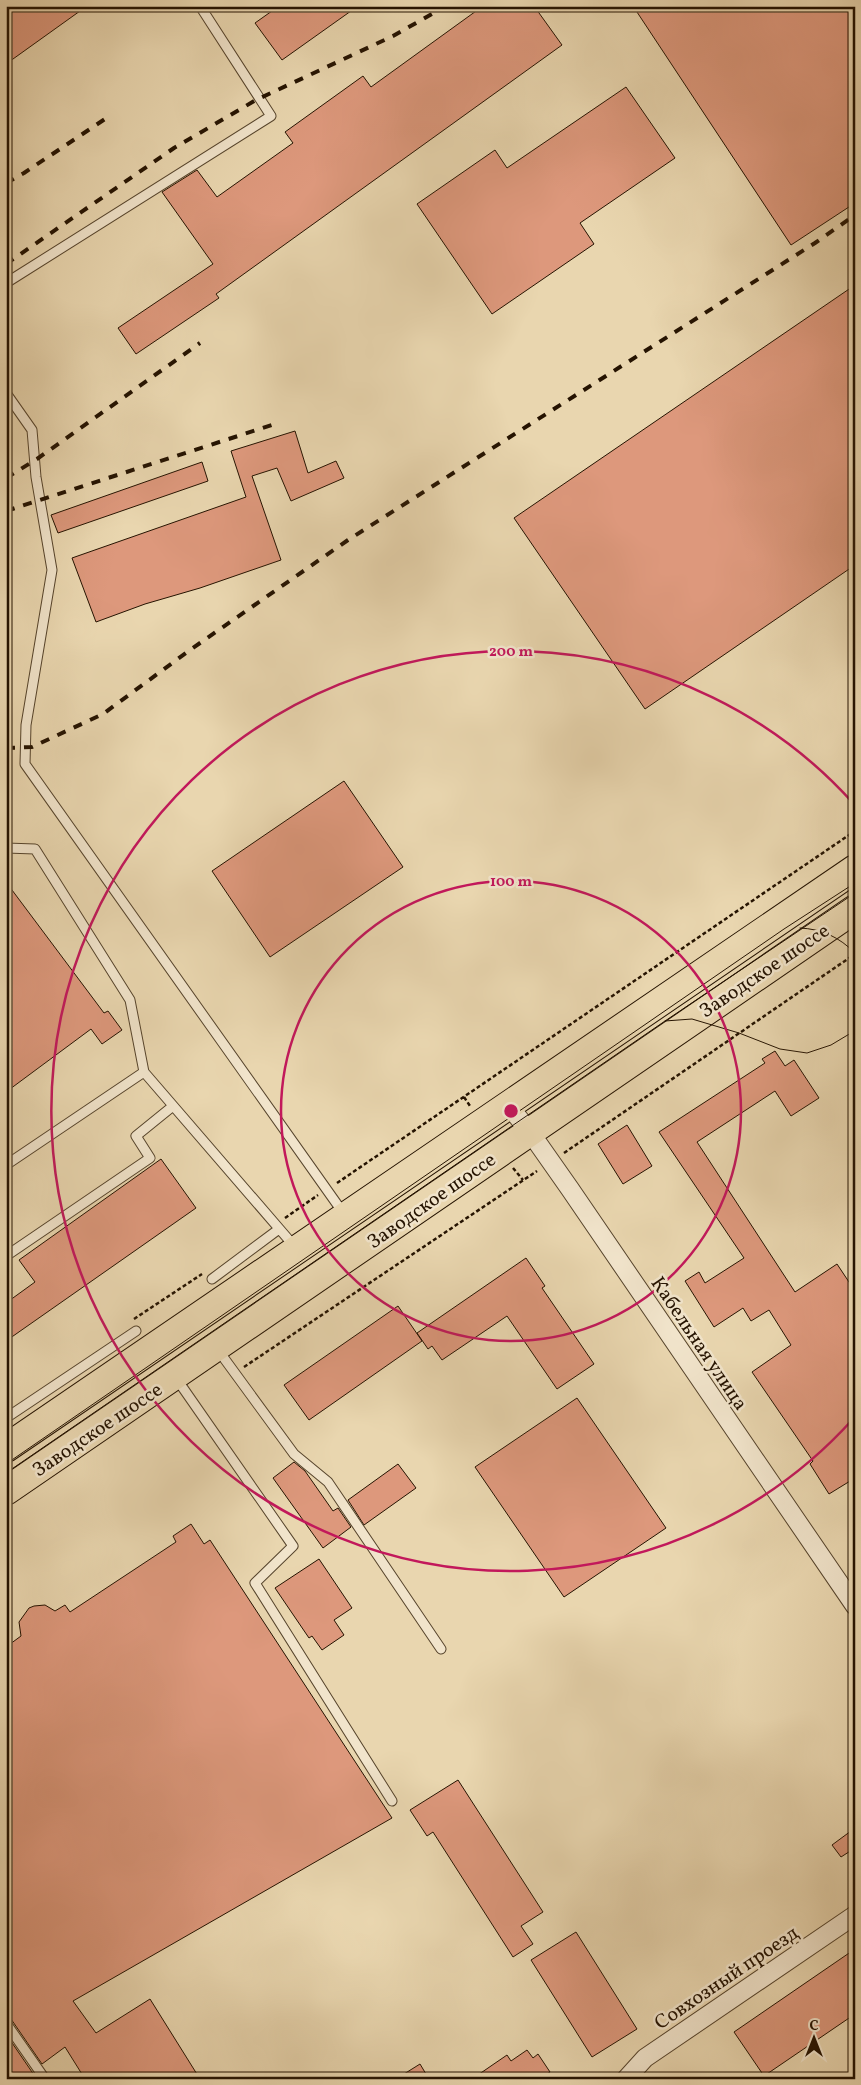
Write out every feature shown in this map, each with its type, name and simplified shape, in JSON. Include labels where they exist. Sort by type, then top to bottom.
[{"type":"main road","name":"Заводское шоссе","points":[[6,1448],[284,1234],[345,1216],[483,1124],[508,1105],[855,869]]},
{"type":"main road","name":"Заводское шоссе","points":[[6,1491],[855,909]]},
{"type":"street","name":"Кабельная улица","points":[[508,1105],[530,1132],[855,1606]]},
{"type":"street","name":"Совхозный проезд","points":[[626,2079],[645,2058],[855,1915]]},
{"type":"lane","points":[[6,283],[271,116],[200,6]]},
{"type":"lane","points":[[6,394],[32,430],[36,477],[52,570],[26,726],[25,764],[345,1216]]},
{"type":"lane","points":[[6,848],[34,849],[130,1000],[144,1072],[284,1234],[212,1279]]},
{"type":"lane","points":[[6,1165],[144,1072]]},
{"type":"lane","points":[[6,1256],[150,1158],[136,1136],[173,1106]]},
{"type":"lane","points":[[6,1418],[136,1331]]},
{"type":"lane","points":[[216,1348],[294,1454],[328,1482],[441,1649]]},
{"type":"lane","points":[[175,1376],[293,1546],[255,1583],[392,1801]]},
{"type":"lane","points":[[6,2023],[45,2079]]},
{"type":"path","points":[[284,1234],[325,1190],[855,831]]},
{"type":"path","points":[[128,1323],[202,1274]]},
{"type":"building","points":[[6,6],[87,6],[6,64]]},
{"type":"building","points":[[279,6],[358,6],[282,60],[255,23]]},
{"type":"building","points":[[483,6],[534,6],[562,45],[216,294],[219,298],[136,354],[118,328],[213,264],[162,192],[197,170],[217,197],[293,143],[285,132],[363,76],[371,87]]},
{"type":"building","points":[[633,6],[855,6],[855,203],[791,245]]},
{"type":"building","points":[[626,87],[675,158],[580,223],[594,244],[492,314],[417,204],[495,150],[507,168]]},
{"type":"building","points":[[855,285],[855,565],[645,709],[514,518]]},
{"type":"building","points":[[295,431],[308,473],[336,461],[344,478],[291,501],[277,468],[252,476],[281,560],[96,622],[72,558],[246,497],[231,451]]},
{"type":"building","points":[[202,462],[208,481],[58,533],[51,515]]},
{"type":"building","points":[[344,781],[403,867],[270,957],[212,871]]},
{"type":"building","points":[[6,882],[104,1013],[108,1011],[122,1030],[102,1044],[91,1029],[6,1092]]},
{"type":"building","points":[[775,1051],[785,1066],[794,1060],[819,1098],[791,1116],[775,1091],[697,1142],[795,1292],[837,1264],[855,1291],[855,1478],[829,1494],[810,1464],[813,1461],[752,1372],[791,1345],[769,1310],[751,1321],[743,1308],[714,1327],[685,1281],[699,1272],[705,1283],[744,1258],[659,1132],[765,1063],[762,1059]]},
{"type":"building","points":[[627,1125],[652,1166],[623,1184],[598,1144]]},
{"type":"building","points":[[161,1159],[196,1208],[6,1341],[6,1303],[35,1282],[19,1260]]},
{"type":"building","points":[[526,1258],[545,1286],[542,1288],[594,1364],[557,1389],[507,1316],[442,1360],[432,1346],[428,1349],[417,1333]]},
{"type":"building","points":[[398,1306],[422,1341],[309,1420],[284,1385]]},
{"type":"building","points":[[577,1398],[666,1528],[564,1597],[475,1467]]},
{"type":"building","points":[[294,1462],[305,1471],[333,1511],[338,1508],[351,1527],[323,1548],[273,1478]]},
{"type":"building","points":[[398,1464],[416,1488],[364,1525],[348,1500]]},
{"type":"building","points":[[191,1524],[204,1544],[210,1540],[392,1818],[73,2001],[96,2033],[150,1999],[200,2079],[85,2079],[65,2047],[42,2064],[11,2019],[6,2017],[6,1647],[21,1636],[19,1622],[29,1608],[45,1605],[55,1611],[65,1605],[70,1612],[176,1542],[173,1536]]},
{"type":"building","points":[[319,1559],[352,1608],[334,1620],[344,1635],[322,1650],[312,1636],[309,1638],[275,1588]]},
{"type":"building","points":[[458,1780],[543,1912],[521,1926],[533,1944],[513,1957],[433,1832],[427,1836],[410,1810]]},
{"type":"building","points":[[855,1828],[855,1848],[841,1857],[832,1845]]},
{"type":"building","points":[[576,1932],[637,2029],[592,2057],[531,1960]]},
{"type":"building","points":[[855,1949],[855,2014],[764,2076],[734,2032]]},
{"type":"building","points":[[6,2034],[32,2072],[36,2079],[6,2079]]},
{"type":"building","points":[[527,2050],[533,2058],[538,2054],[550,2072],[540,2079],[472,2079],[507,2055],[511,2061]]},
{"type":"building","points":[[420,2064],[429,2079],[396,2079]]},
{"type":"tram line","points":[[6,1464],[784,929],[855,883]]},
{"type":"tram line","points":[[6,1473],[855,893]]},
{"type":"tram line","points":[[800,928],[816,930],[830,935],[843,942],[855,953]]},
{"type":"tram line","points":[[665,1021],[692,1019],[739,1033],[780,1049],[807,1053],[831,1045],[851,1033],[855,1028]]},
{"type":"railway","points":[[6,264],[174,148],[256,100],[393,36],[446,6]]},
{"type":"railway","points":[[6,183],[108,117]]},
{"type":"railway","points":[[6,748],[32,747],[103,714],[190,650],[348,540],[815,243],[855,215]]},
{"type":"railway","points":[[6,478],[37,459],[200,343]]},
{"type":"railway","points":[[6,511],[275,424]]}]
